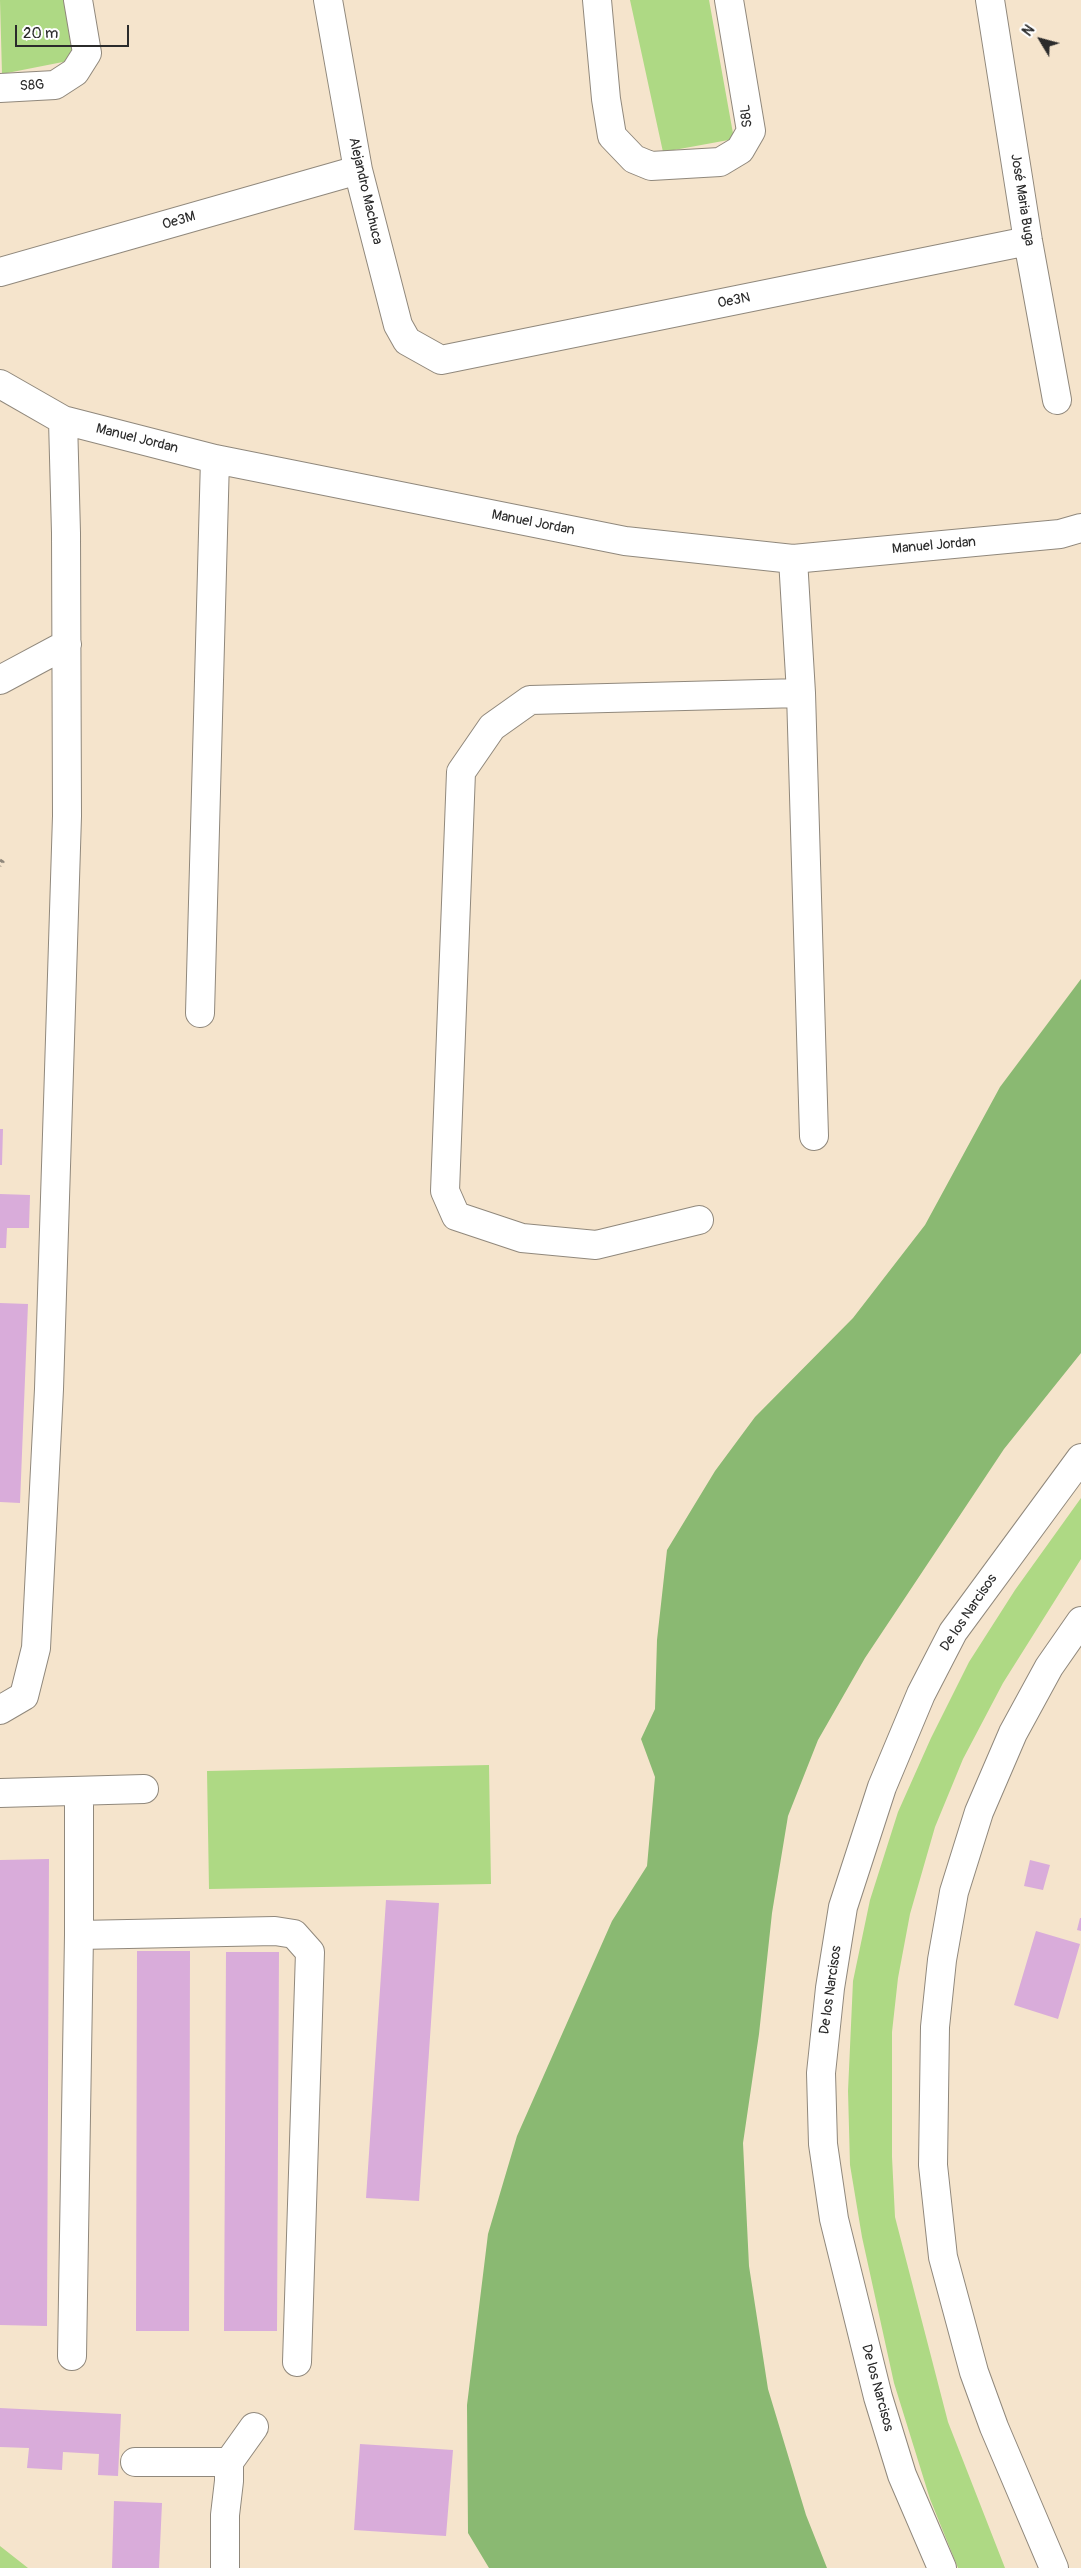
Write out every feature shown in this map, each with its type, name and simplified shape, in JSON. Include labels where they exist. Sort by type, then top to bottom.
[{"type":"street","name":"S8G","points":[[0,88],[55,85],[75,72],[86,53],[78,0]]},
{"type":"street","name":"Alejandro Machuca","points":[[328,0],[358,170],[398,325],[406,341],[441,360]]},
{"type":"street","name":"S8L","points":[[596,0],[606,99],[612,136],[634,159],[651,166],[720,162],[740,150],[751,131],[729,0]]},
{"type":"street","name":"José Maria Buga","points":[[991,0],[1028,241],[1057,400]]},
{"type":"street","name":"Oe3M","points":[[0,272],[358,170]]},
{"type":"street","name":"Oe3N","points":[[441,360],[1028,241]]},
{"type":"street","name":"Manuel Jordan","points":[[0,384],[64,420],[215,459],[625,541],[792,559],[1060,534],[1081,528]]},
{"type":"street","points":[[0,1710],[24,1696],[36,1648],[51,1320],[67,816],[64,420]]},
{"type":"street","points":[[200,1013],[215,459]]},
{"type":"street","points":[[792,559],[801,693],[814,1136]]},
{"type":"street","points":[[0,680],[67,644]]},
{"type":"street","points":[[699,1220],[596,1245],[522,1238],[456,1216],[445,1191],[461,772],[492,727],[530,700],[801,693]]},
{"type":"street","name":"De los Narcisos","points":[[942,2568],[902,2475],[878,2397],[834,2219],[823,2144],[820,2073],[830,1988],[843,1907],[882,1787],[921,1694],[953,1632],[1081,1458]]},
{"type":"street","points":[[1054,2568],[994,2428],[974,2372],[943,2257],[933,2165],[935,2027],[942,1960],[954,1892],[979,1812],[1013,1734],[1049,1667],[1081,1621]]},
{"type":"street","points":[[0,1793],[144,1789]]},
{"type":"street","points":[[72,2356],[79,1935],[79,1791]]},
{"type":"street","points":[[79,1935],[275,1931],[294,1934],[310,1952],[297,2362]]},
{"type":"street","points":[[225,2568],[225,2515],[230,2481],[229,2462],[254,2427]]},
{"type":"street","points":[[135,2462],[229,2462]]},
{"type":"path","points":[[0,860],[2,862],[0,866]]},
{"type":"green space","points":[[0,0],[67,0],[78,59],[2,74]]},
{"type":"green space","points":[[630,0],[709,0],[734,139],[663,152]]},
{"type":"green space","points":[[1081,979],[1081,1353],[1004,1449],[865,1658],[818,1740],[788,1816],[772,1913],[759,2034],[743,2143],[749,2266],[768,2389],[806,2515],[827,2568],[489,2568],[468,2533],[467,2405],[488,2234],[517,2136],[612,1921],[647,1866],[655,1777],[641,1739],[655,1709],[657,1640],[667,1550],[715,1471],[755,1417],[853,1318],[925,1225],[1000,1087]]},
{"type":"green space","points":[[1081,1498],[1081,1559],[1003,1683],[963,1759],[935,1827],[910,1914],[898,1978],[892,2032],[892,2157],[895,2217],[948,2422],[1005,2568],[958,2568],[930,2499],[894,2383],[862,2237],[850,2165],[848,2091],[853,1981],[870,1900],[898,1812],[931,1738],[969,1662],[1015,1590]]},
{"type":"green space","points":[[489,1765],[491,1884],[209,1889],[207,1771]]},
{"type":"green space","points":[[0,2546],[28,2568],[0,2568]]},
{"type":"building","points":[[0,1129],[3,1129],[2,1165],[0,1165]]},
{"type":"building","points":[[0,1194],[30,1195],[29,1228],[7,1228],[6,1248],[0,1248]]},
{"type":"building","points":[[0,1303],[28,1304],[20,1503],[0,1502]]},
{"type":"building","points":[[49,1859],[47,2326],[0,2325],[0,1860]]},
{"type":"building","points":[[1030,1860],[1050,1865],[1043,1890],[1024,1886]]},
{"type":"building","points":[[386,1900],[439,1903],[419,2201],[366,2198]]},
{"type":"building","points":[[1081,1918],[1081,1931],[1077,1930]]},
{"type":"building","points":[[1036,1931],[1080,1944],[1058,2019],[1014,2005]]},
{"type":"building","points":[[137,1951],[190,1951],[189,2331],[136,2331]]},
{"type":"building","points":[[226,1952],[279,1952],[277,2331],[224,2331]]},
{"type":"building","points":[[0,2408],[121,2414],[118,2476],[98,2475],[99,2454],[63,2452],[62,2470],[27,2468],[29,2448],[0,2447]]},
{"type":"building","points":[[360,2444],[453,2450],[446,2536],[354,2530]]},
{"type":"building","points":[[114,2501],[162,2503],[159,2568],[112,2568]]}]
